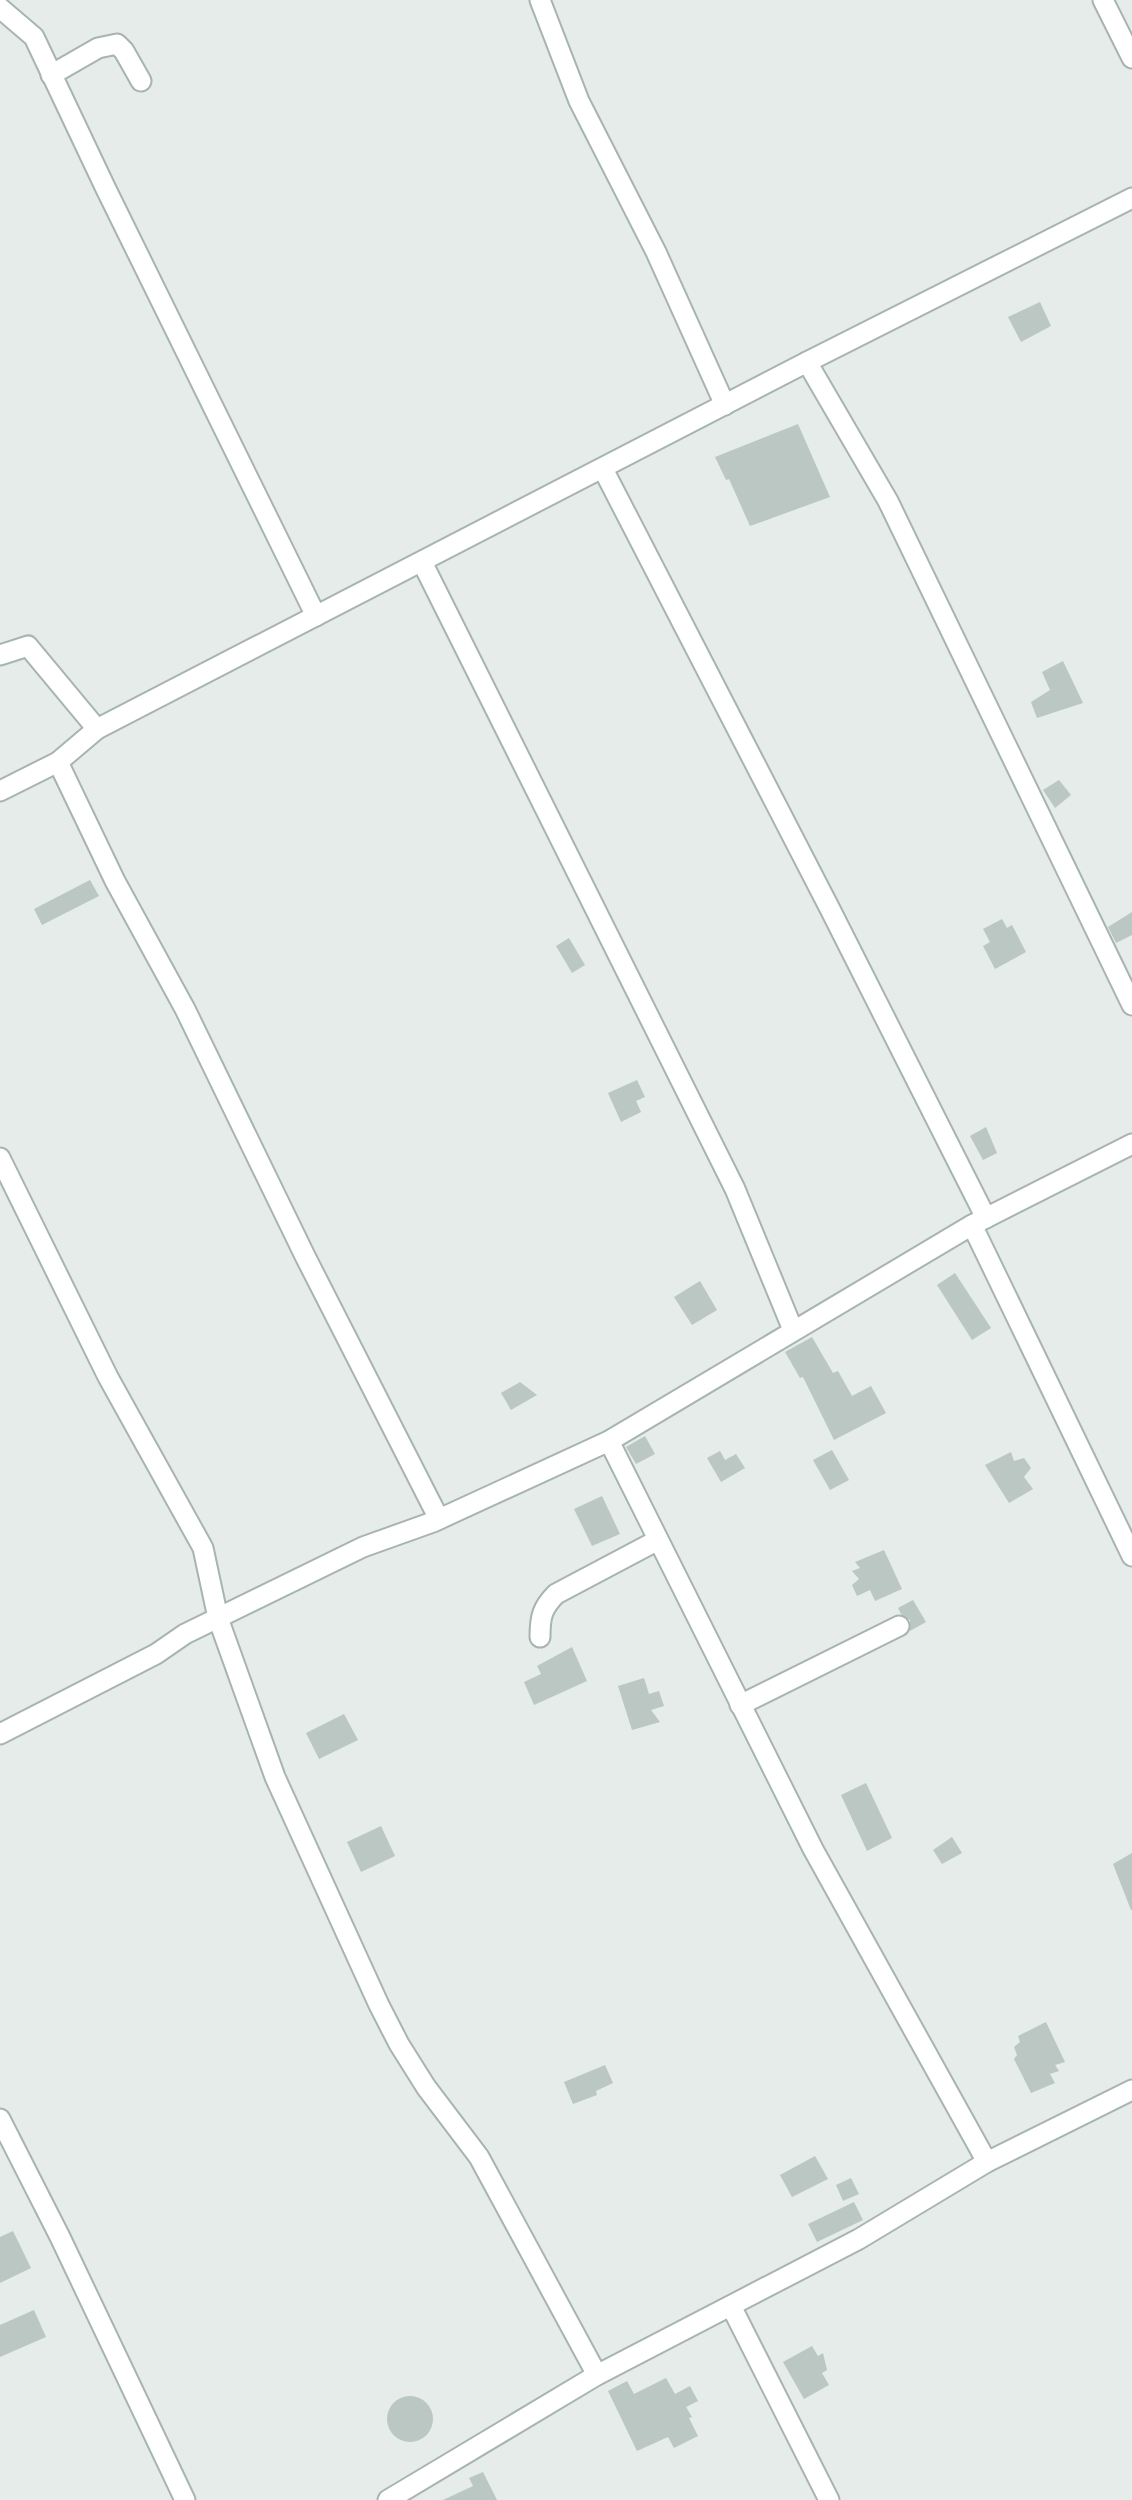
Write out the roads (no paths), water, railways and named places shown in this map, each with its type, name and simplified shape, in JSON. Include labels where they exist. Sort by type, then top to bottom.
[{"type":"street","points":[[540,0],[579,101],[656,252],[725,405]]},
{"type":"street","points":[[1103,0],[1132,58]]},
{"type":"street","points":[[0,8],[34,37],[316,616]]},
{"type":"street","points":[[51,75],[98,48],[117,44],[141,81]]},
{"type":"street","points":[[0,791],[58,762],[97,729],[807,362],[1132,198]]},
{"type":"street","points":[[807,362],[888,501],[1132,1005]]},
{"type":"street","points":[[603,469],[825,898],[979,1222],[1132,1556]]},
{"type":"street","points":[[422,562],[735,1189],[793,1330]]},
{"type":"street","points":[[0,655],[28,646],[97,729]]},
{"type":"street","points":[[58,762],[115,881],[185,1009],[305,1256],[439,1519]]},
{"type":"street","points":[[0,1734],[156,1654],[185,1634],[363,1547],[439,1519],[609,1441],[979,1222],[1132,1144]]},
{"type":"street","points":[[0,1158],[108,1377],[202,1548],[218,1618],[275,1777],[379,2005],[426,2087],[479,2157],[597,2375]]},
{"type":"street","points":[[609,1441],[813,1849],[987,2162]]},
{"type":"street","points":[[540,1637],[540,1617],[545,1605],[556,1594],[658,1540]]},
{"type":"street","points":[[740,1705],[899,1626]]},
{"type":"street","points":[[388,2500],[597,2375],[859,2239],[987,2162],[1131,2094]]},
{"type":"street","points":[[0,2119],[60,2237],[185,2500]]},
{"type":"street","points":[[731,2306],[829,2500]]}]
